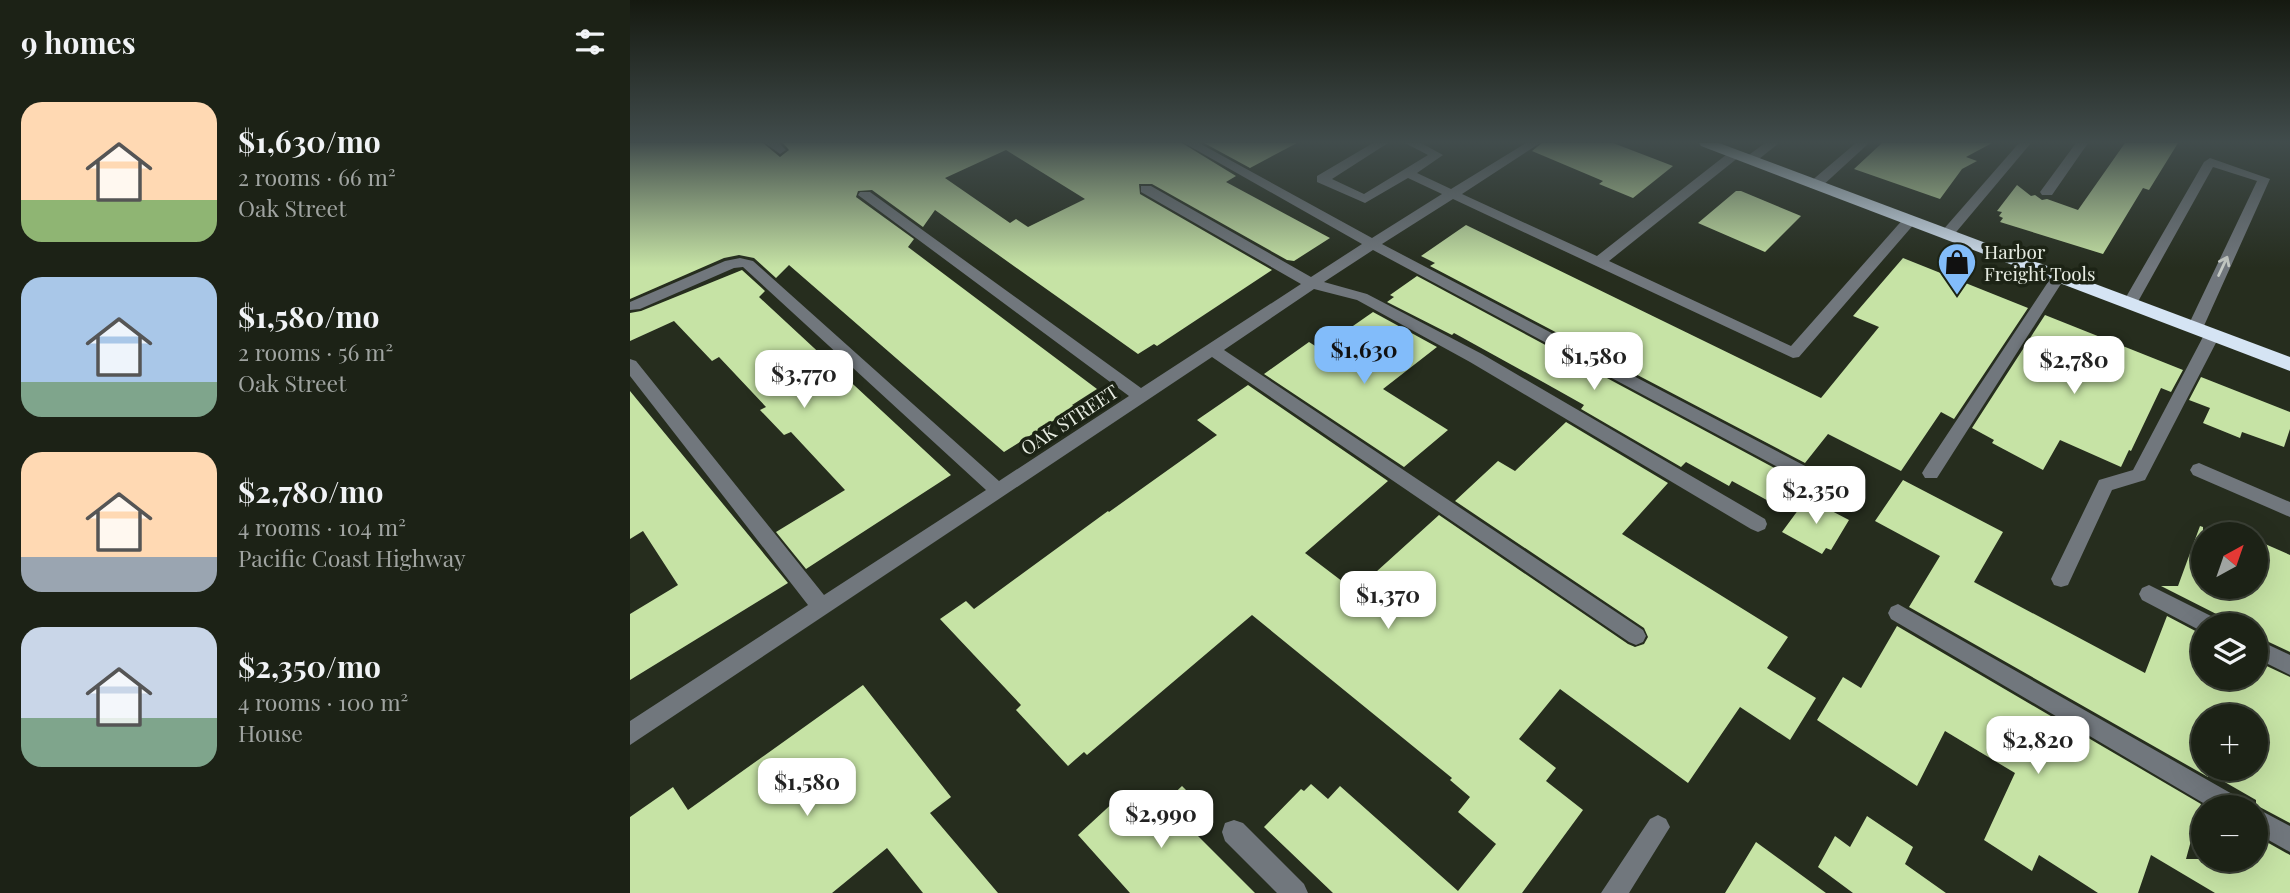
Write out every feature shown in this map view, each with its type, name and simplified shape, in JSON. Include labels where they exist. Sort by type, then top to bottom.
[{"type":"highway","points":[[1815,185],[2290,365]]},
{"type":"street","points":[[1265,185],[1845,495]]},
{"type":"street","points":[[1334,185],[1366,199],[1391,185]]},
{"type":"street","points":[[1430,185],[1455,193],[1793,353],[1910,220]]},
{"type":"street","name":"OAK STREET","points":[[630,734],[1372,244],[1468,185]]},
{"type":"street","points":[[1598,262],[1705,185]]},
{"type":"street","points":[[1947,234],[1989,185]]},
{"type":"street","points":[[2047,192],[2052,185]]},
{"type":"street","points":[[2130,303],[2197,185]]},
{"type":"street","points":[[2061,579],[2105,485],[2138,475],[2204,331],[2262,185]]},
{"type":"street","points":[[1146,189],[1312,284],[1362,297],[1465,352],[1758,524]]},
{"type":"street","points":[[865,195],[1141,397]]},
{"type":"street","points":[[635,306],[730,264],[748,264],[999,491]]},
{"type":"street","points":[[1931,473],[2059,276]]},
{"type":"street","points":[[1213,350],[1636,636]]},
{"type":"street","points":[[630,365],[822,608]]},
{"type":"street","points":[[2199,470],[2290,510]]},
{"type":"street","points":[[2149,594],[2191,615]]},
{"type":"street","points":[[1898,613],[2212,795]]},
{"type":"street","points":[[2268,654],[2290,665]]},
{"type":"street","points":[[1614,893],[1658,827]]},
{"type":"street","points":[[2268,827],[2290,840]]},
{"type":"street","points":[[1234,832],[1295,893]]},
{"type":"building","points":[[630,185],[955,185],[1010,223],[1016,219],[1028,227],[1085,199],[1062,185],[1139,185],[1140,194],[1272,270],[1157,346],[1154,344],[1138,354],[935,210],[923,227],[872,190],[858,191],[856,197],[914,239],[908,247],[1097,389],[1072,405],[1075,407],[1004,452],[789,265],[776,278],[754,258],[739,255],[724,258],[630,299]]},
{"type":"building","points":[[1153,185],[1231,185],[1330,238],[1294,261],[1287,260]]},
{"type":"building","points":[[1601,185],[1650,185],[1633,198]]},
{"type":"building","points":[[1899,185],[1951,185],[1940,199]]},
{"type":"building","points":[[2017,185],[2031,196],[2035,195],[2042,200],[2047,199],[2078,210],[2096,185],[2152,185],[2149,190],[2143,188],[2103,254],[2000,222],[2003,218],[1999,216],[2002,212],[1997,211]]},
{"type":"building","points":[[1736,191],[1801,216],[1765,252],[1698,223]]},
{"type":"building","points":[[1466,225],[1821,398],[1879,327],[1853,316],[1903,258],[2028,308],[1954,419],[1941,412],[1901,471],[1828,434],[1805,463],[1430,266],[1435,263],[1421,256]]},
{"type":"building","points":[[742,270],[765,291],[759,297],[951,475],[806,569],[776,532],[845,490],[791,432],[784,435],[760,410],[766,407],[719,357],[712,361],[674,321],[630,341],[630,313]]},
{"type":"building","points":[[1417,276],[1793,478],[1774,504],[1732,481],[1729,486],[1686,462],[1681,467],[1581,409],[1584,405],[1454,333],[1452,335],[1387,302],[1394,297],[1390,295]]},
{"type":"building","points":[[1373,312],[1437,347],[1383,389],[1448,430],[1404,467],[1264,374],[1309,342],[1320,349]]},
{"type":"building","points":[[2045,315],[2183,370],[2171,392],[2161,388],[2121,467],[2060,440],[2043,470],[1992,443],[1994,440],[1972,428]]},
{"type":"building","points":[[2201,377],[2290,412],[2290,429],[2284,447],[2242,432],[2240,438],[2203,423],[2210,408],[2189,400]]},
{"type":"building","points":[[1248,385],[1388,481],[1305,553],[1355,591],[1439,515],[1628,644],[1635,647],[1644,644],[1648,637],[1644,628],[1455,501],[1498,461],[1515,471],[1566,422],[1668,483],[1622,534],[1788,637],[1767,668],[1816,698],[1790,740],[1740,707],[1688,783],[1560,689],[1519,739],[1556,768],[1546,781],[1583,810],[1522,893],[1333,893],[1264,827],[1301,789],[1304,791],[1311,784],[1328,799],[1340,786],[1458,891],[1496,844],[1458,812],[1470,797],[1450,780],[1452,778],[1252,615],[1087,755],[1084,752],[1068,766],[1016,710],[1021,705],[940,619],[966,601],[974,609],[1217,435],[1197,420]]},
{"type":"building","points":[[630,391],[788,583],[630,680],[630,614],[678,585],[643,531],[630,539]]},
{"type":"building","points":[[1903,480],[2003,532],[1974,582],[2145,673],[2167,616],[2191,629],[2191,690],[2268,690],[2268,667],[2290,677],[2290,823],[2268,811],[2268,795],[2247,795],[2223,781],[2268,781],[2268,704],[2191,704],[2191,767],[1909,607],[1940,556],[1875,521]]},
{"type":"building","points":[[1807,498],[1849,520],[1831,550],[1826,548],[1822,554],[1782,532]]},
{"type":"building","points":[[2268,545],[2290,555],[2290,652],[2268,642],[2268,613],[2214,613],[2161,586],[2178,586],[2191,551],[2191,599],[2268,599]]},
{"type":"building","points":[[1897,626],[2191,798],[2191,841],[2186,859],[2191,859],[2191,872],[2268,872],[2268,843],[2290,855],[2290,893],[2215,893],[2151,855],[2138,893],[2098,893],[2039,855],[2032,871],[1984,840],[2015,773],[1945,731],[1917,786],[1817,720],[1843,677],[1861,688]]},
{"type":"building","points":[[863,685],[951,797],[930,813],[998,893],[923,893],[887,848],[832,893],[630,893],[630,817],[673,787],[688,810]]},
{"type":"building","points":[[1182,786],[1213,817],[1196,834],[1255,893],[1130,893],[1078,835],[1117,799],[1141,825]]},
{"type":"building","points":[[1867,816],[1913,847],[1905,864],[1946,893],[1853,893],[1818,867],[1835,836],[1850,847]]},
{"type":"building","points":[[1756,842],[1826,893],[1725,893]]},
{"type":"place","name":"Harbor Freight Tools","points":[[1957,296]]}]
